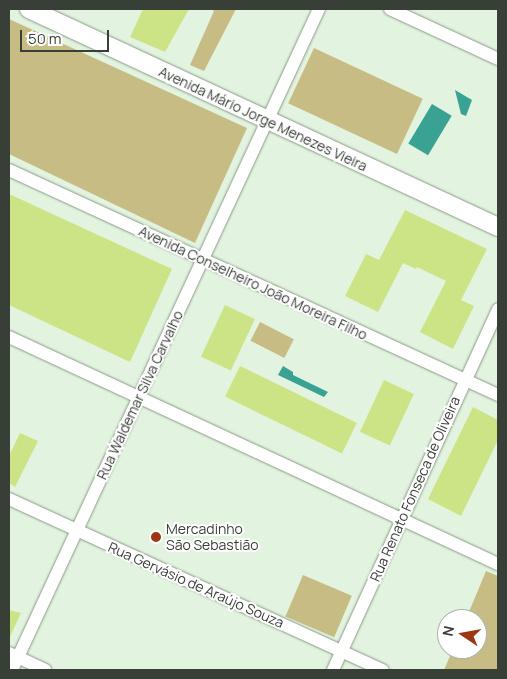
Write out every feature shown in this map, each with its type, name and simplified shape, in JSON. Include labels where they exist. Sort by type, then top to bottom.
[{"type":"street","name":"Avenida Mário Jorge Menezes Vieira","points":[[29,9],[498,227]]},
{"type":"street","name":"Rua Waldemar Silva Carvalho","points":[[12,670],[13,655],[140,399],[267,119],[320,9]]},
{"type":"street","points":[[390,9],[498,58]]},
{"type":"street","name":"Avenida Conselheiro João Moreira Filho","points":[[9,170],[498,395]]},
{"type":"street","name":"Rua Renato Fonseca de Oliveira","points":[[333,670],[498,308]]},
{"type":"street","points":[[9,338],[498,564]]},
{"type":"street","name":"Rua Gervásio de Araújo Souza","points":[[9,499],[75,531],[383,670]]},
{"type":"street","points":[[13,655],[46,670]]},
{"type":"shaded area","points":[[212,9],[236,9],[204,71],[190,65],[214,11]]},
{"type":"shaded area","points":[[9,19],[247,128],[195,243],[9,154]]},
{"type":"shaded area","points":[[314,48],[423,99],[397,154],[288,103]]},
{"type":"shaded area","points":[[260,322],[294,339],[284,358],[250,341]]},
{"type":"shaded area","points":[[486,571],[498,576],[498,670],[444,670],[449,659],[487,659],[487,609],[470,609]]},
{"type":"shaded area","points":[[303,575],[352,596],[334,637],[285,616]]},
{"type":"water","points":[[455,90],[472,100],[466,116],[461,114]]},
{"type":"water","points":[[432,104],[452,116],[428,155],[408,143]]},
{"type":"water","points":[[283,366],[293,372],[293,375],[328,392],[324,397],[278,375]]},
{"type":"building","points":[[143,9],[189,9],[165,52],[130,37]]},
{"type":"building","points":[[9,194],[172,269],[130,362],[9,305]]},
{"type":"building","points":[[405,210],[487,249],[461,300],[474,306],[453,349],[420,332],[446,281],[417,267],[416,269],[403,263],[378,312],[345,296],[366,254],[379,260]]},
{"type":"building","points":[[225,305],[255,319],[231,371],[201,357]]},
{"type":"building","points":[[240,366],[357,423],[342,454],[225,397]]},
{"type":"building","points":[[384,380],[414,394],[390,446],[360,432]]},
{"type":"building","points":[[473,407],[498,420],[498,440],[461,516],[428,499]]},
{"type":"building","points":[[20,433],[38,441],[15,487],[9,483],[9,456]]},
{"type":"building","points":[[9,610],[21,613],[9,639]]},
{"type":"place","name":"Mercadinho São Sebastião","points":[[156,537]]}]
